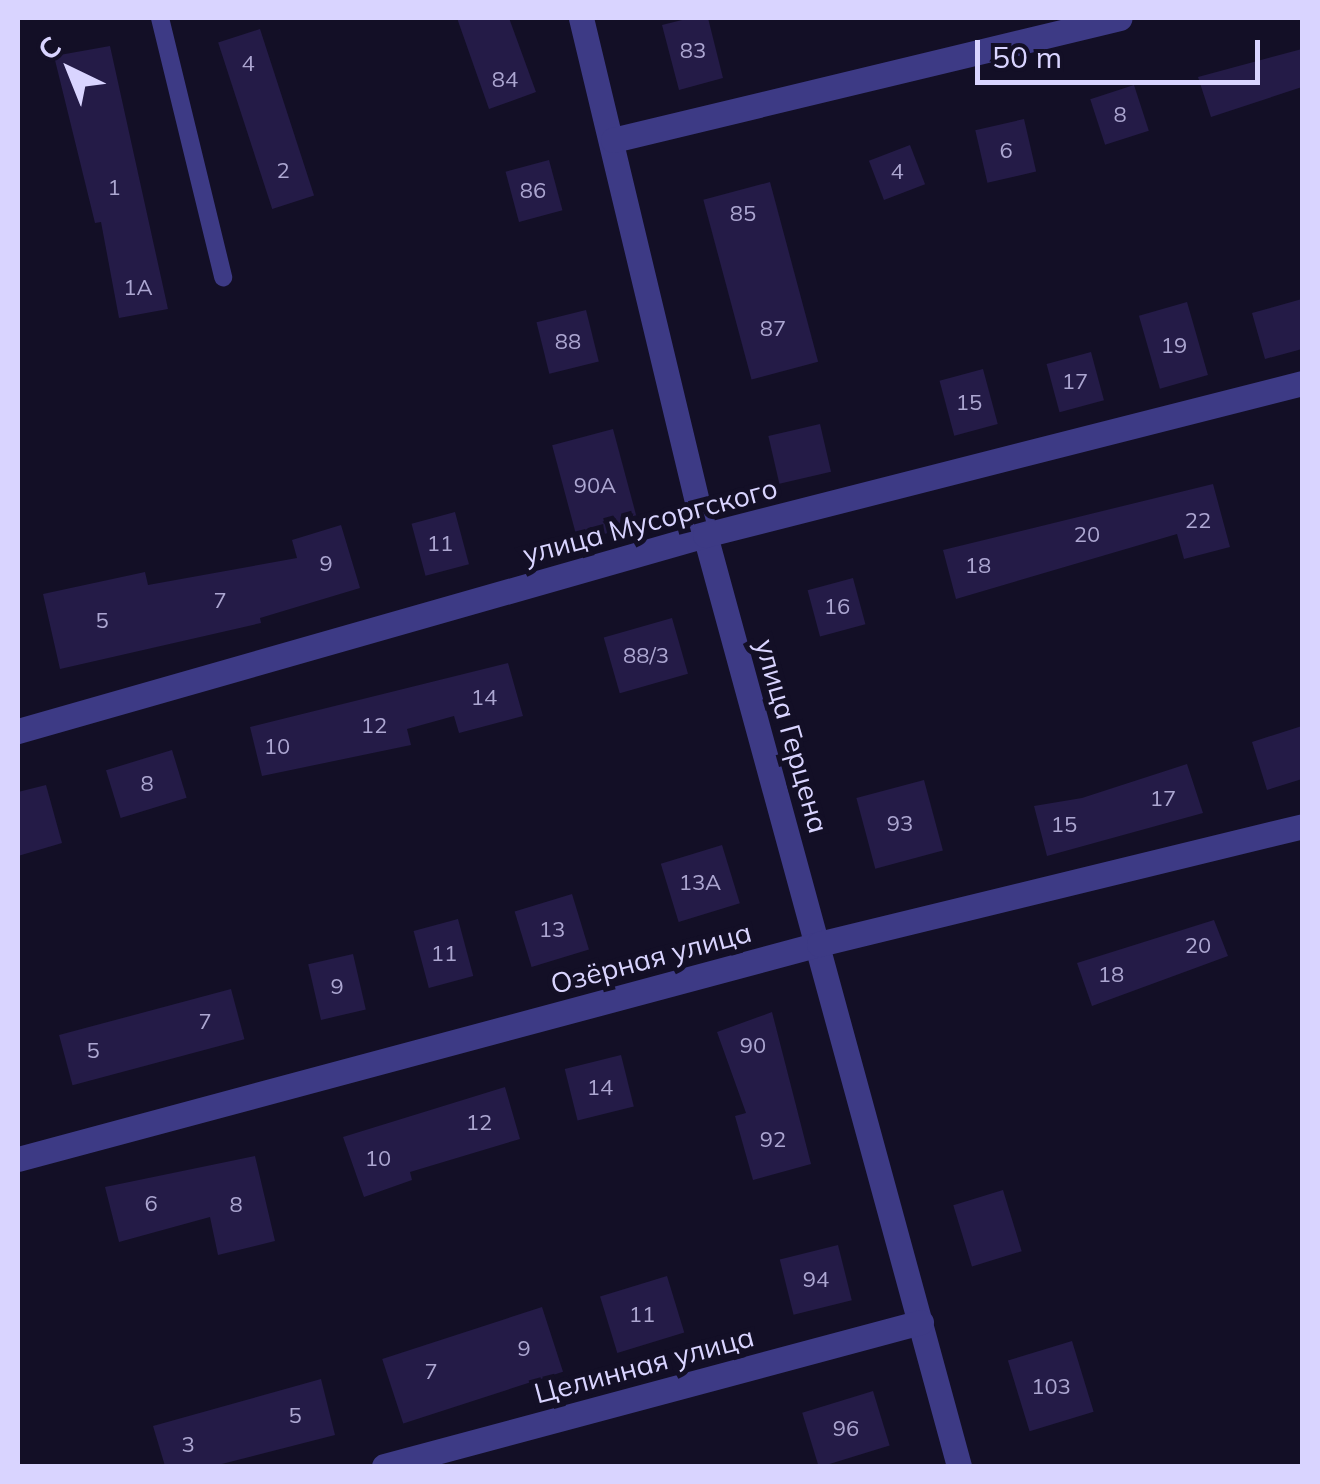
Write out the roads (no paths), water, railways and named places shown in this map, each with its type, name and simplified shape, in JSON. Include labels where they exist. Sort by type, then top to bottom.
[{"type":"street","name":"улица Герцена","points":[[581,18],[705,535],[959,1466]]},
{"type":"street","points":[[613,140],[1120,18]]},
{"type":"street","name":"улица Мусоргского","points":[[18,732],[705,535],[1302,384]]},
{"type":"street","name":"Озёрная улица","points":[[18,1158],[819,944],[1302,826]]},
{"type":"street","name":"Целинная улица","points":[[384,1466],[921,1322]]},
{"type":"lane","points":[[160,18],[223,277]]}]
